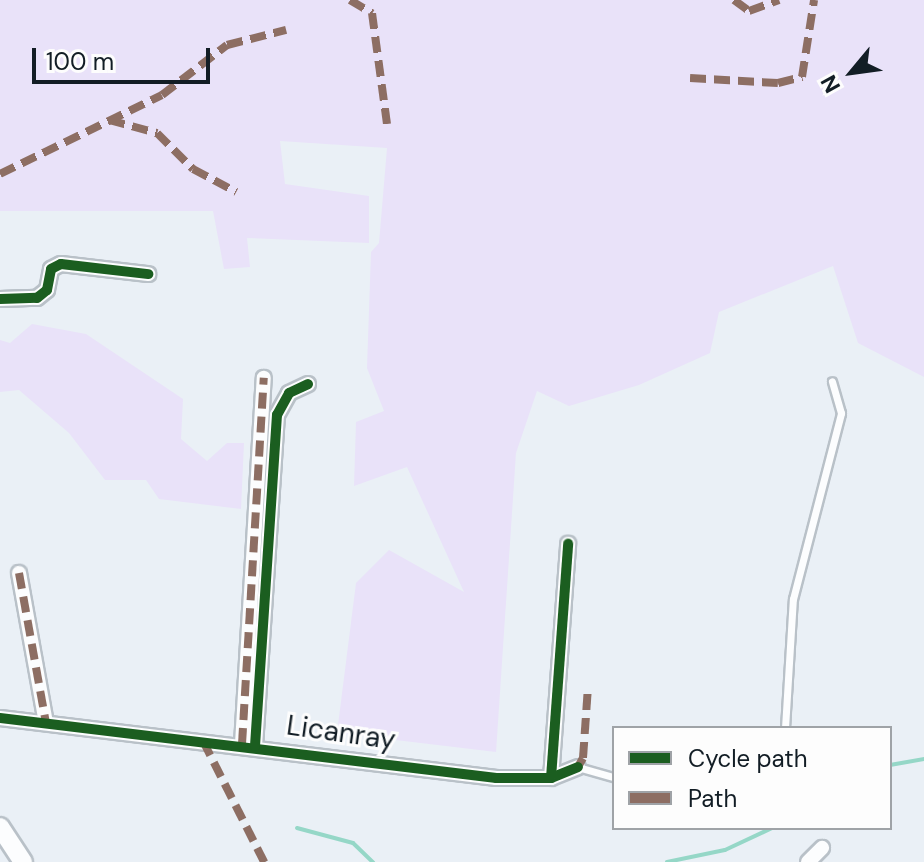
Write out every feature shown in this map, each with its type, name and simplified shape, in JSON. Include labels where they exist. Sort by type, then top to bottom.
[{"type":"street","points":[[0,299],[37,298],[47,290],[51,269],[61,264],[148,274]]},
{"type":"street","points":[[248,745],[264,378]]},
{"type":"street","points":[[248,745],[277,415],[289,393],[308,384]]},
{"type":"street","points":[[551,778],[568,544]]},
{"type":"street","points":[[19,573],[46,723]]},
{"type":"street","name":"Licanray","points":[[0,718],[248,745],[496,778],[551,778],[578,767]]},
{"type":"street","points":[[0,827],[23,862]]},
{"type":"street","points":[[808,862],[822,848]]},
{"type":"lane","points":[[785,726],[793,599],[841,413],[832,381]]},
{"type":"lane","points":[[578,767],[612,776]]},
{"type":"shaded area","points":[[0,0],[924,0],[924,377],[858,343],[833,266],[719,312],[710,353],[639,385],[569,406],[537,391],[516,453],[496,752],[337,733],[356,583],[389,550],[464,592],[407,467],[354,486],[356,422],[384,411],[367,368],[371,252],[379,243],[387,148],[280,141],[285,184],[369,196],[369,243],[247,238],[250,267],[224,269],[213,211],[0,211]]},
{"type":"shaded area","points":[[32,324],[86,334],[183,399],[181,439],[207,461],[227,443],[244,443],[241,509],[159,499],[146,480],[105,480],[69,433],[19,390],[0,392],[0,340],[10,343]]},
{"type":"waterway","points":[[892,765],[924,759]]},
{"type":"waterway","points":[[297,828],[353,843],[373,862]]},
{"type":"waterway","points":[[667,862],[725,850],[768,830]]},
{"type":"marked path","points":[[350,0],[372,13],[387,124]]},
{"type":"marked path","points":[[734,0],[749,11],[779,0]]},
{"type":"marked path","points":[[690,78],[778,83],[802,77],[814,0]]},
{"type":"marked path","points":[[0,174],[162,95],[227,45],[286,30]]},
{"type":"marked path","points":[[109,120],[157,133],[193,169],[236,192]]},
{"type":"marked path","points":[[242,744],[264,378]]},
{"type":"marked path","points":[[19,573],[46,723]]},
{"type":"marked path","points":[[578,767],[583,758],[588,687]]},
{"type":"marked path","points":[[203,741],[264,862]]},
{"type":"cycle path","points":[[0,299],[37,298],[47,290],[51,269],[61,264],[148,274]]},
{"type":"cycle path","points":[[255,746],[277,415],[289,393],[308,384]]},
{"type":"cycle path","points":[[551,778],[568,544]]},
{"type":"cycle path","points":[[0,718],[496,778],[551,778],[578,767]]}]
